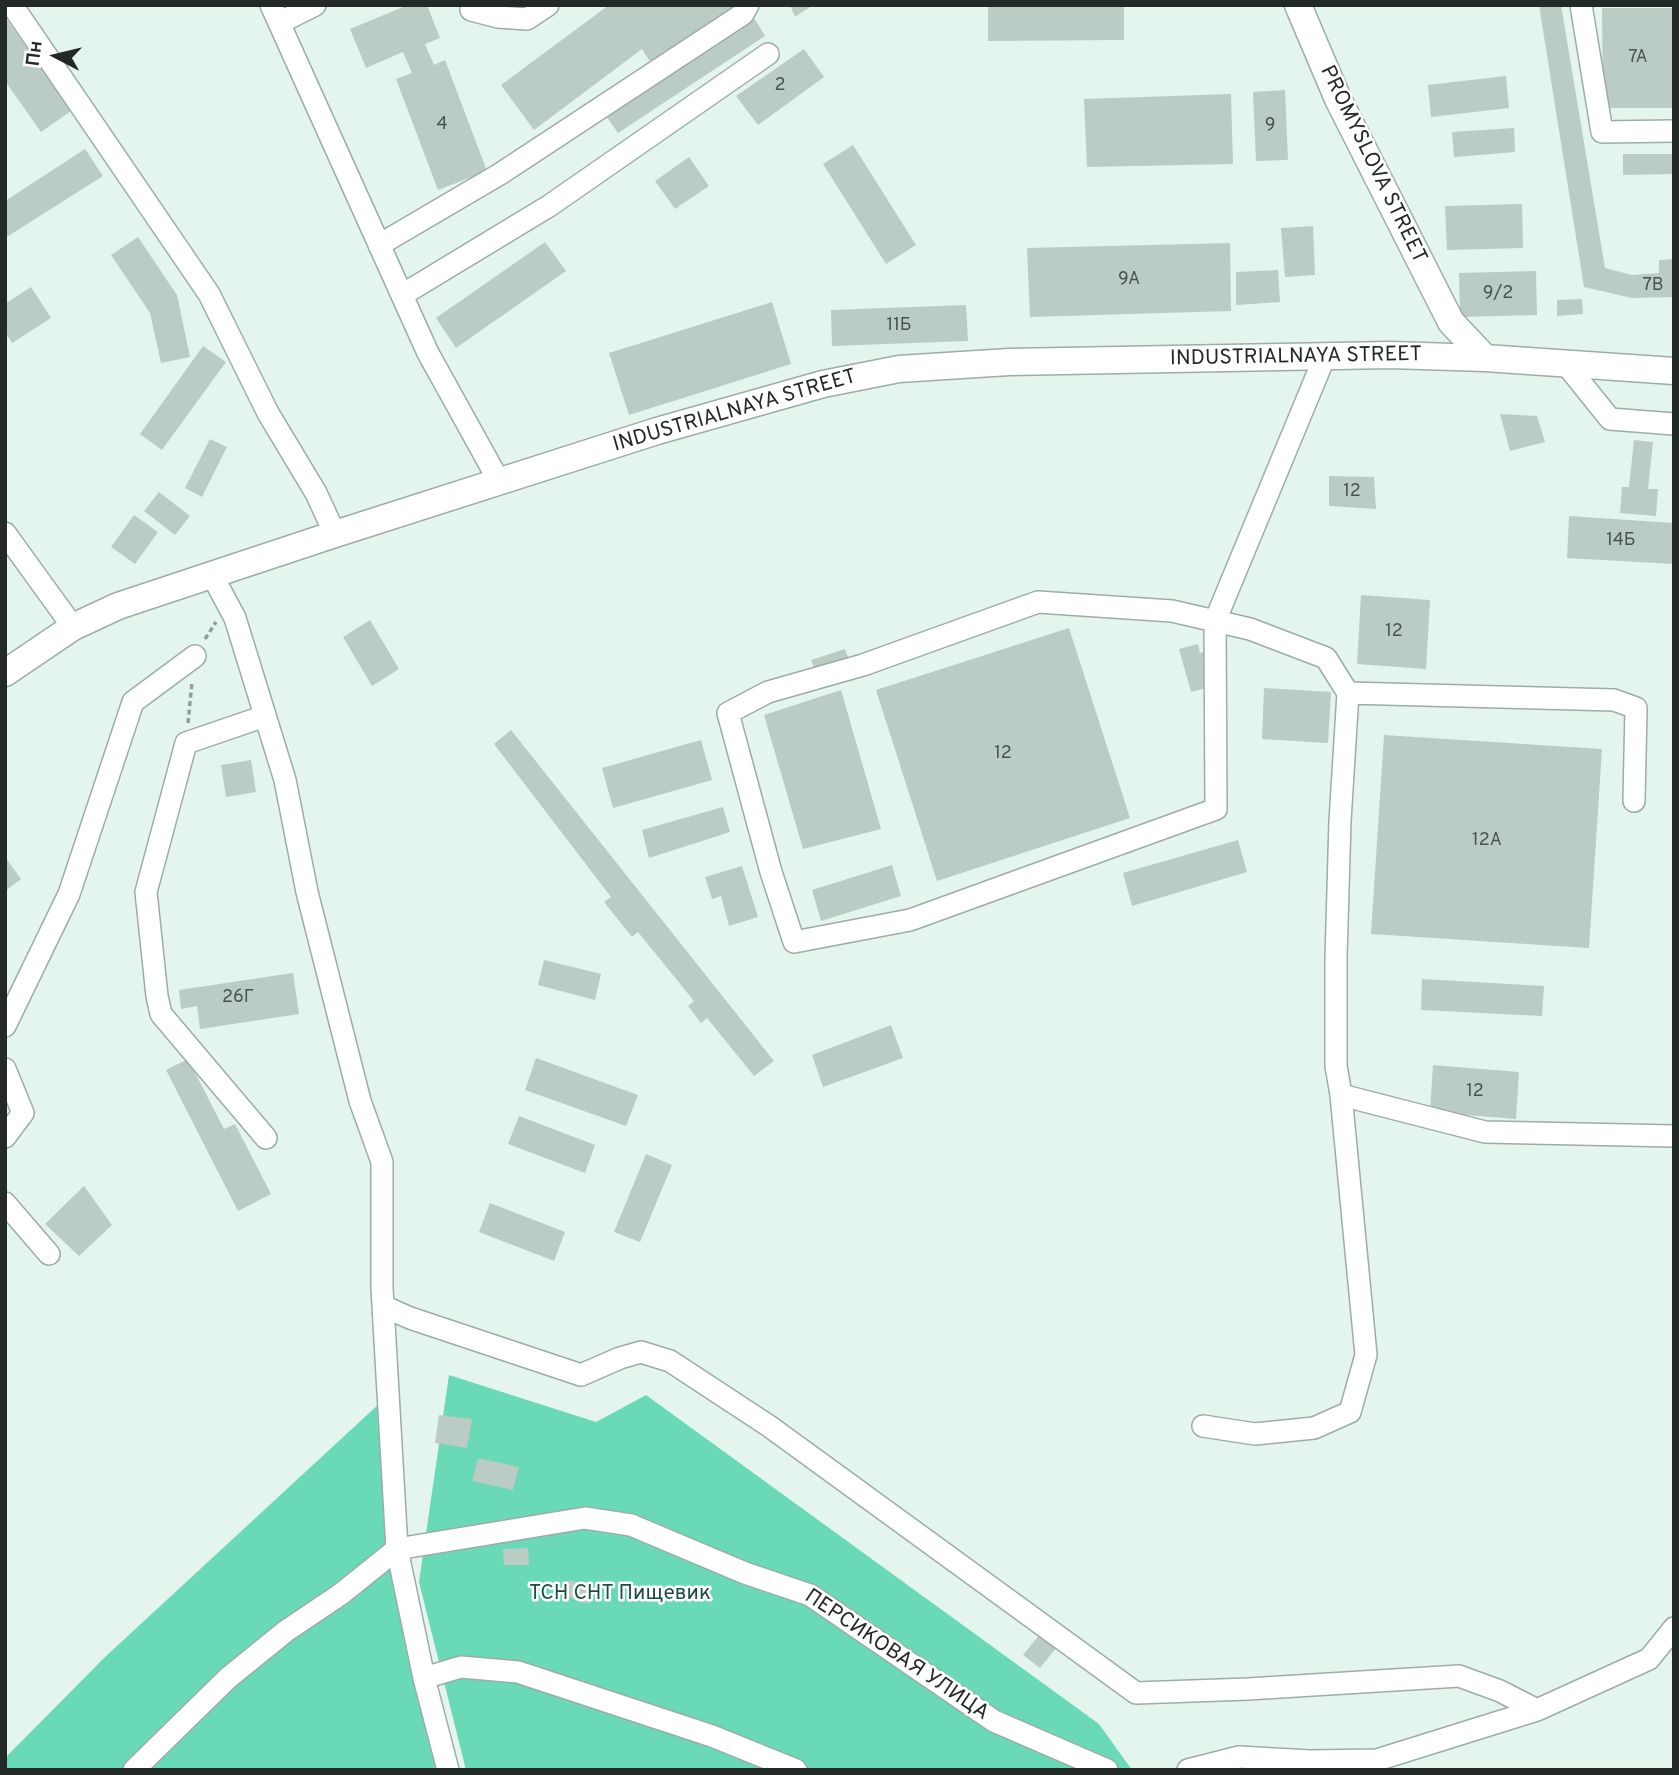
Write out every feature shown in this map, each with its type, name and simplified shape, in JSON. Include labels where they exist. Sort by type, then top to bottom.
[{"type":"main road","name":"PROMYSLOVA STREET","points":[[1298,5],[1338,99],[1451,322],[1485,358]]},
{"type":"main road","points":[[1390,355],[1426,346],[1451,322]]},
{"type":"main road","name":"INDUSTRIALNAYA STREET","points":[[5,673],[73,627],[118,606],[657,431],[811,387],[899,369],[1009,362],[1390,355],[1485,358],[1674,371]]},
{"type":"street","points":[[12,5],[209,294],[268,413],[316,493],[335,534]]},
{"type":"street","points":[[315,5],[275,14],[428,353],[499,483]]},
{"type":"street","points":[[471,10],[498,17],[527,19],[548,5]]},
{"type":"street","points":[[379,245],[511,167],[743,14],[748,5]]},
{"type":"street","points":[[1581,5],[1602,132],[1674,131]]},
{"type":"street","points":[[402,295],[549,205],[768,54]]},
{"type":"street","points":[[1203,1426],[1255,1434],[1314,1428],[1350,1412],[1366,1355],[1336,1066],[1340,821],[1348,693],[1326,659],[1250,629],[1215,621],[1172,611],[1038,602],[863,665],[768,692],[728,713],[771,872],[794,942],[910,920],[1216,809],[1215,621],[1325,356]]},
{"type":"street","points":[[1565,363],[1610,419],[1674,424]]},
{"type":"street","points":[[5,533],[73,627]]},
{"type":"street","points":[[212,575],[235,618],[285,780],[307,892],[360,1101],[382,1162],[383,1306],[397,1549],[424,1678],[448,1770]]},
{"type":"street","points":[[5,1026],[69,894],[133,702],[195,656]]},
{"type":"street","points":[[1348,693],[1614,700],[1636,708],[1634,801]]},
{"type":"street","points":[[265,716],[186,743],[146,892],[161,1014],[266,1138]]},
{"type":"street","points":[[5,1069],[23,1113],[5,1137]]},
{"type":"street","points":[[1340,1095],[1485,1132],[1674,1136]]},
{"type":"street","points":[[5,1203],[49,1254]]},
{"type":"street","points":[[383,1306],[411,1318],[581,1374],[641,1352],[670,1361],[769,1426],[1136,1693],[1460,1676],[1500,1691],[1537,1710]]},
{"type":"street","name":"ПЕРСИКОВАЯ УЛИЦА","points":[[397,1549],[585,1518],[631,1525],[745,1573],[810,1595],[993,1721],[1107,1770]]},
{"type":"street","points":[[134,1770],[228,1678],[286,1631],[341,1594],[397,1549]]},
{"type":"street","points":[[1188,1770],[1239,1757],[1377,1760],[1537,1710],[1649,1659],[1674,1628]]},
{"type":"street","points":[[424,1678],[461,1667],[518,1671],[712,1737],[796,1770]]},
{"type":"green space","name":"ТСН СНТ Пищевик","points":[[449,1375],[596,1422],[646,1395],[1099,1724],[1132,1770],[466,1770],[419,1582]]},
{"type":"green space","points":[[380,1403],[440,1770],[5,1770],[5,1758],[105,1657]]},
{"type":"building","points":[[408,5],[427,5],[440,38],[425,44],[434,65],[445,60],[487,171],[438,190],[396,79],[412,73],[403,52],[366,68],[350,29]]},
{"type":"building","points":[[609,5],[737,5],[652,65],[642,49],[534,130],[501,85]]},
{"type":"building","points":[[790,5],[813,5],[795,17]]},
{"type":"building","points":[[988,5],[1124,5],[1124,40],[988,41]]},
{"type":"building","points":[[1539,5],[1561,5],[1605,268],[1632,275],[1659,273],[1659,260],[1674,259],[1674,297],[1632,298],[1584,287]]},
{"type":"building","points":[[1602,8],[1674,8],[1674,108],[1603,108]]},
{"type":"building","points":[[753,16],[765,36],[618,133],[606,116]]},
{"type":"building","points":[[5,17],[71,111],[41,132],[5,81]]},
{"type":"building","points":[[804,49],[824,77],[758,125],[736,96]]},
{"type":"building","points":[[1506,76],[1509,108],[1431,117],[1428,85]]},
{"type":"building","points":[[1285,90],[1288,160],[1256,161],[1253,92]]},
{"type":"building","points":[[1231,94],[1233,164],[1087,167],[1084,99]]},
{"type":"building","points":[[1514,128],[1515,152],[1454,157],[1452,132]]},
{"type":"building","points":[[853,145],[916,245],[886,264],[823,164]]},
{"type":"building","points":[[85,149],[103,176],[5,238],[5,201]]},
{"type":"building","points":[[1623,154],[1674,154],[1674,174],[1623,175]]},
{"type":"building","points":[[689,157],[709,186],[675,209],[655,181]]},
{"type":"building","points":[[1522,204],[1523,248],[1447,250],[1445,206]]},
{"type":"building","points":[[1313,226],[1315,275],[1285,277],[1281,228]]},
{"type":"building","points":[[138,237],[177,295],[190,357],[161,363],[150,313],[111,255]]},
{"type":"building","points":[[545,242],[566,271],[456,348],[436,318]]},
{"type":"building","points":[[1230,243],[1231,311],[1030,317],[1027,248]]},
{"type":"building","points":[[1278,270],[1280,302],[1236,305],[1236,272]]},
{"type":"building","points":[[1536,271],[1537,315],[1460,317],[1459,273]]},
{"type":"building","points":[[31,287],[51,318],[12,343],[5,332],[5,304]]},
{"type":"building","points":[[1582,299],[1583,314],[1557,316],[1557,300]]},
{"type":"building","points":[[772,302],[791,364],[629,415],[609,353]]},
{"type":"building","points":[[966,305],[968,341],[832,346],[831,310]]},
{"type":"building","points":[[203,346],[226,362],[162,450],[140,434]]},
{"type":"building","points":[[1500,414],[1537,416],[1545,442],[1510,451]]},
{"type":"building","points":[[210,439],[227,447],[202,497],[185,488]]},
{"type":"building","points":[[1634,440],[1653,442],[1648,489],[1658,489],[1656,516],[1620,513],[1622,487],[1629,487]]},
{"type":"building","points":[[1329,476],[1374,477],[1376,509],[1329,506]]},
{"type":"building","points":[[159,492],[190,516],[175,535],[144,511]]},
{"type":"building","points":[[134,515],[158,532],[135,564],[111,547]]},
{"type":"building","points":[[1569,516],[1674,523],[1674,564],[1567,558]]},
{"type":"building","points":[[1361,595],[1430,600],[1426,669],[1357,664]]},
{"type":"building","points":[[370,620],[399,669],[372,686],[343,637]]},
{"type":"building","points":[[1069,628],[1130,818],[937,881],[876,690]]},
{"type":"building","points":[[1198,644],[1200,653],[1206,651],[1211,667],[1204,669],[1210,687],[1191,692],[1179,649]]},
{"type":"building","points":[[845,649],[851,665],[817,677],[811,660]]},
{"type":"building","points":[[1264,688],[1331,692],[1328,743],[1262,739]]},
{"type":"building","points":[[841,690],[881,829],[803,849],[764,715]]},
{"type":"building","points":[[511,730],[774,1061],[754,1076],[707,1018],[701,1023],[688,1006],[694,1001],[638,932],[632,937],[604,902],[611,897],[494,744]]},
{"type":"building","points":[[1384,735],[1602,749],[1589,948],[1371,934]]},
{"type":"building","points":[[701,740],[712,780],[613,808],[602,768]]},
{"type":"building","points":[[251,760],[256,792],[226,797],[221,765]]},
{"type":"building","points":[[723,807],[730,832],[649,858],[642,830]]},
{"type":"building","points":[[1238,840],[1247,872],[1132,906],[1123,873]]},
{"type":"building","points":[[5,857],[21,879],[5,891]]},
{"type":"building","points":[[892,865],[901,896],[821,921],[812,890]]},
{"type":"building","points":[[742,866],[758,917],[729,926],[721,896],[712,899],[705,877]]},
{"type":"building","points":[[544,960],[601,974],[595,1000],[538,985]]},
{"type":"building","points":[[293,973],[299,1014],[200,1029],[197,1006],[181,1009],[179,990]]},
{"type":"building","points":[[1422,979],[1544,986],[1542,1016],[1421,1010]]},
{"type":"building","points":[[891,1025],[903,1058],[823,1087],[812,1055]]},
{"type":"building","points":[[536,1058],[638,1095],[626,1126],[525,1090]]},
{"type":"building","points":[[188,1059],[224,1129],[235,1124],[271,1194],[238,1211],[166,1070]]},
{"type":"building","points":[[1433,1065],[1519,1072],[1516,1119],[1430,1112]]},
{"type":"building","points":[[519,1116],[595,1145],[585,1173],[508,1144]]},
{"type":"building","points":[[646,1154],[672,1165],[640,1242],[614,1232]]},
{"type":"building","points":[[84,1186],[112,1225],[79,1256],[45,1224]]},
{"type":"building","points":[[490,1203],[565,1232],[554,1261],[479,1232]]},
{"type":"building","points":[[439,1415],[472,1419],[467,1448],[435,1443]]},
{"type":"building","points":[[478,1458],[519,1467],[513,1490],[472,1481]]},
{"type":"building","points":[[528,1548],[529,1565],[504,1565],[503,1549]]},
{"type":"building","points":[[569,1580],[594,1588],[589,1604],[564,1596]]},
{"type":"building","points":[[1040,1634],[1057,1647],[1040,1668],[1023,1655]]}]
